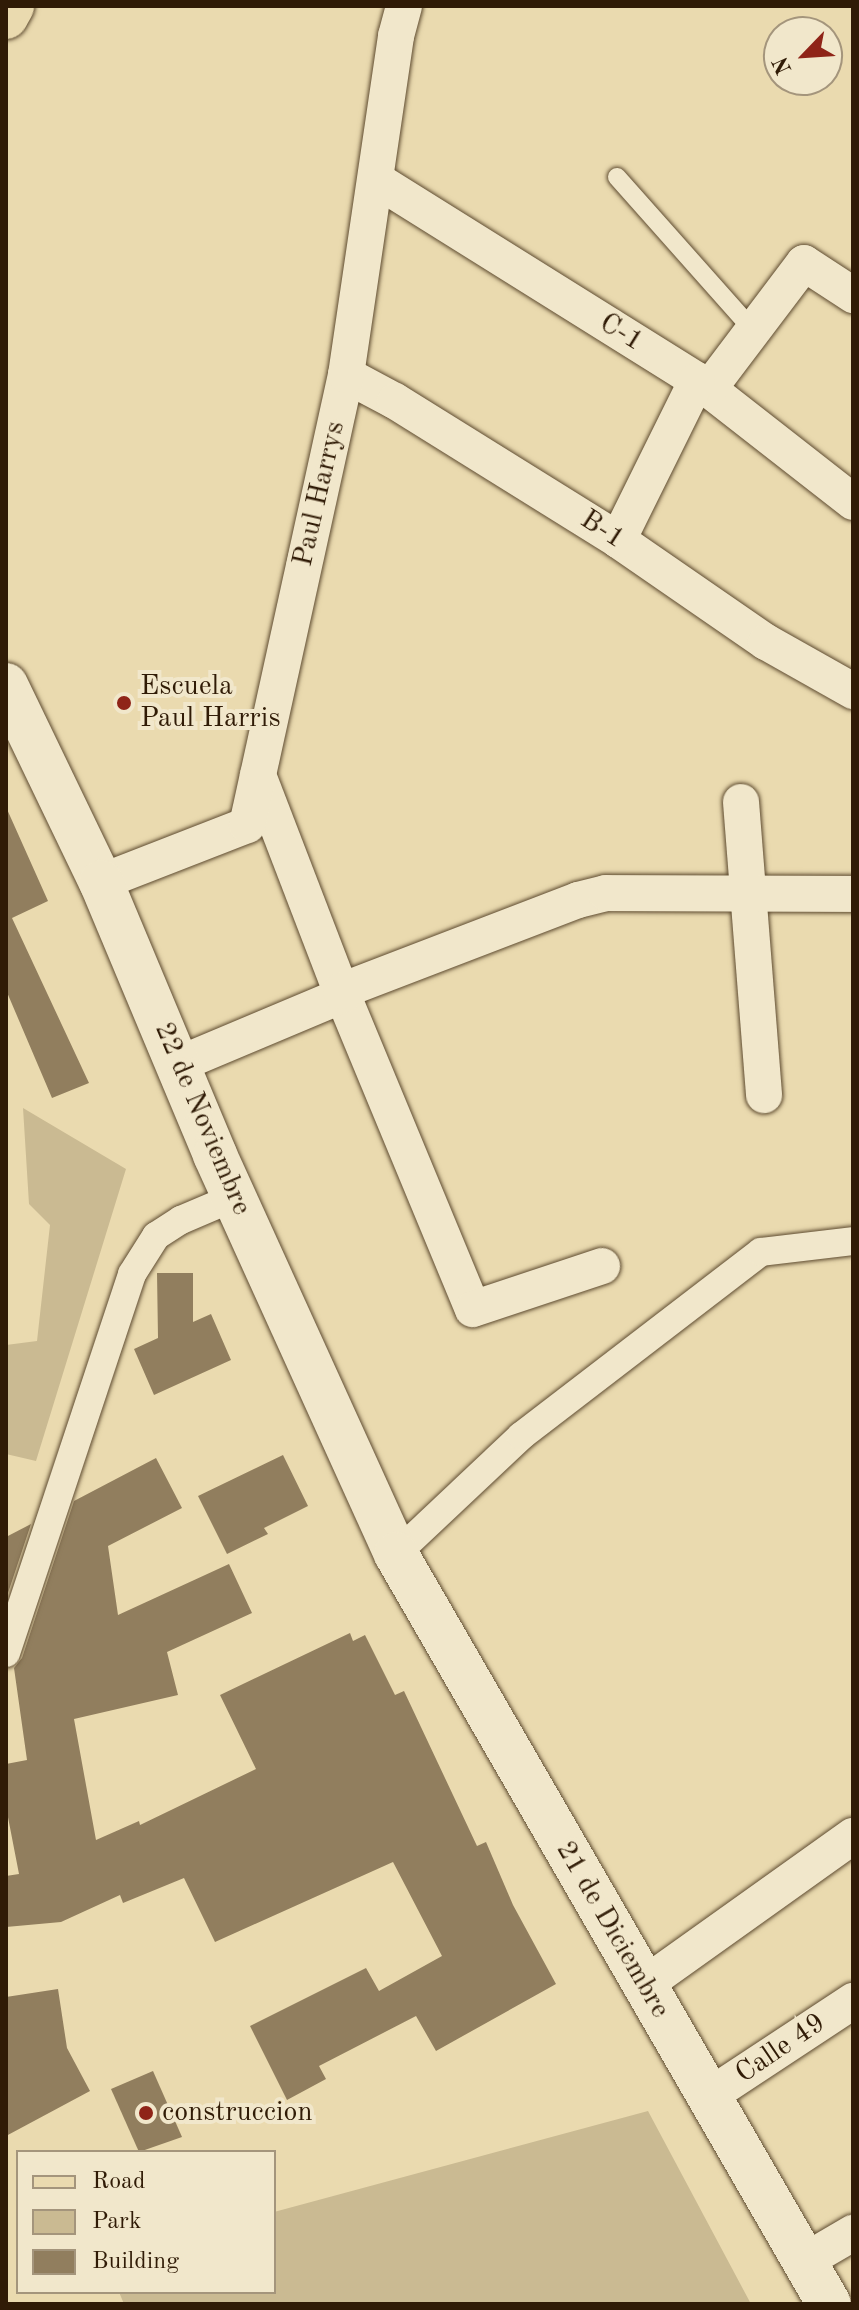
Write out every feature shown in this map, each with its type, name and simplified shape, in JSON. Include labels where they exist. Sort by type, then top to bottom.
[{"type":"main road","points":[[6,17],[12,6]]},
{"type":"street","name":"Paul Harrys","points":[[101,882],[247,825],[346,375],[378,181],[396,36],[404,6]]},
{"type":"street","name":"C-1","points":[[378,181],[702,385],[853,502]]},
{"type":"street","points":[[618,540],[702,385],[753,330],[804,263],[853,295]]},
{"type":"street","name":"B-1","points":[[346,375],[395,401],[618,540],[766,642],[853,691]]},
{"type":"street","name":"22 de Noviembre","points":[[6,685],[101,882],[235,1197],[396,1554]]},
{"type":"street","points":[[258,775],[342,993],[473,1309],[602,1266]]},
{"type":"street","points":[[741,802],[764,1095]]},
{"type":"street","points":[[179,1064],[342,993],[592,896],[606,893],[749,891],[853,894]]},
{"type":"street","points":[[6,1653],[132,1274],[156,1236],[181,1220],[235,1197]]},
{"type":"street","points":[[396,1554],[521,1436],[761,1252],[853,1241]]},
{"type":"street","name":"21 de Diciembre","points":[[396,1554],[829,2304]]},
{"type":"street","points":[[644,1985],[853,1836]]},
{"type":"street","name":"Calle 49","points":[[709,2096],[853,2001]]},
{"type":"street","points":[[805,2261],[853,2233]]},
{"type":"lane","points":[[617,177],[753,330]]},
{"type":"green space","points":[[23,1108],[126,1169],[36,1461],[6,1454],[6,1345],[37,1341],[50,1225],[29,1204]]},
{"type":"green space","points":[[648,2111],[751,2304],[124,2304],[120,2294],[276,2294],[276,2211]]},
{"type":"building","points":[[6,807],[48,901],[12,918],[89,1083],[52,1098],[6,990]]},
{"type":"building","points":[[157,1273],[193,1273],[193,1322],[211,1314],[231,1360],[154,1395],[134,1349],[158,1338]]},
{"type":"building","points":[[283,1455],[308,1506],[264,1528],[268,1534],[227,1554],[198,1496]]},
{"type":"building","points":[[156,1458],[182,1508],[108,1546],[118,1615],[229,1564],[252,1613],[167,1652],[178,1695],[74,1719],[96,1840],[139,1821],[140,1825],[256,1769],[220,1695],[350,1633],[353,1641],[365,1635],[395,1695],[404,1691],[477,1846],[486,1842],[513,1905],[556,1984],[436,2051],[416,2016],[319,2066],[326,2079],[287,2100],[250,2026],[366,1968],[379,1991],[442,1956],[393,1862],[215,1942],[184,1878],[123,1903],[120,1895],[61,1922],[6,1927],[6,1876],[19,1874],[6,1807],[6,1764],[27,1760],[14,1668],[22,1658],[74,1501]]},
{"type":"building","points":[[31,1524],[6,1599],[6,1537]]},
{"type":"building","points":[[58,1989],[67,2048],[90,2091],[6,2136],[6,1997]]},
{"type":"building","name":"construccion","points":[[153,2071],[182,2137],[138,2150],[111,2089]]},
{"type":"place","name":"Escuela Paul Harris","points":[[124,703]]},
{"type":"place","name":"construccion","points":[[146,2113]]}]
